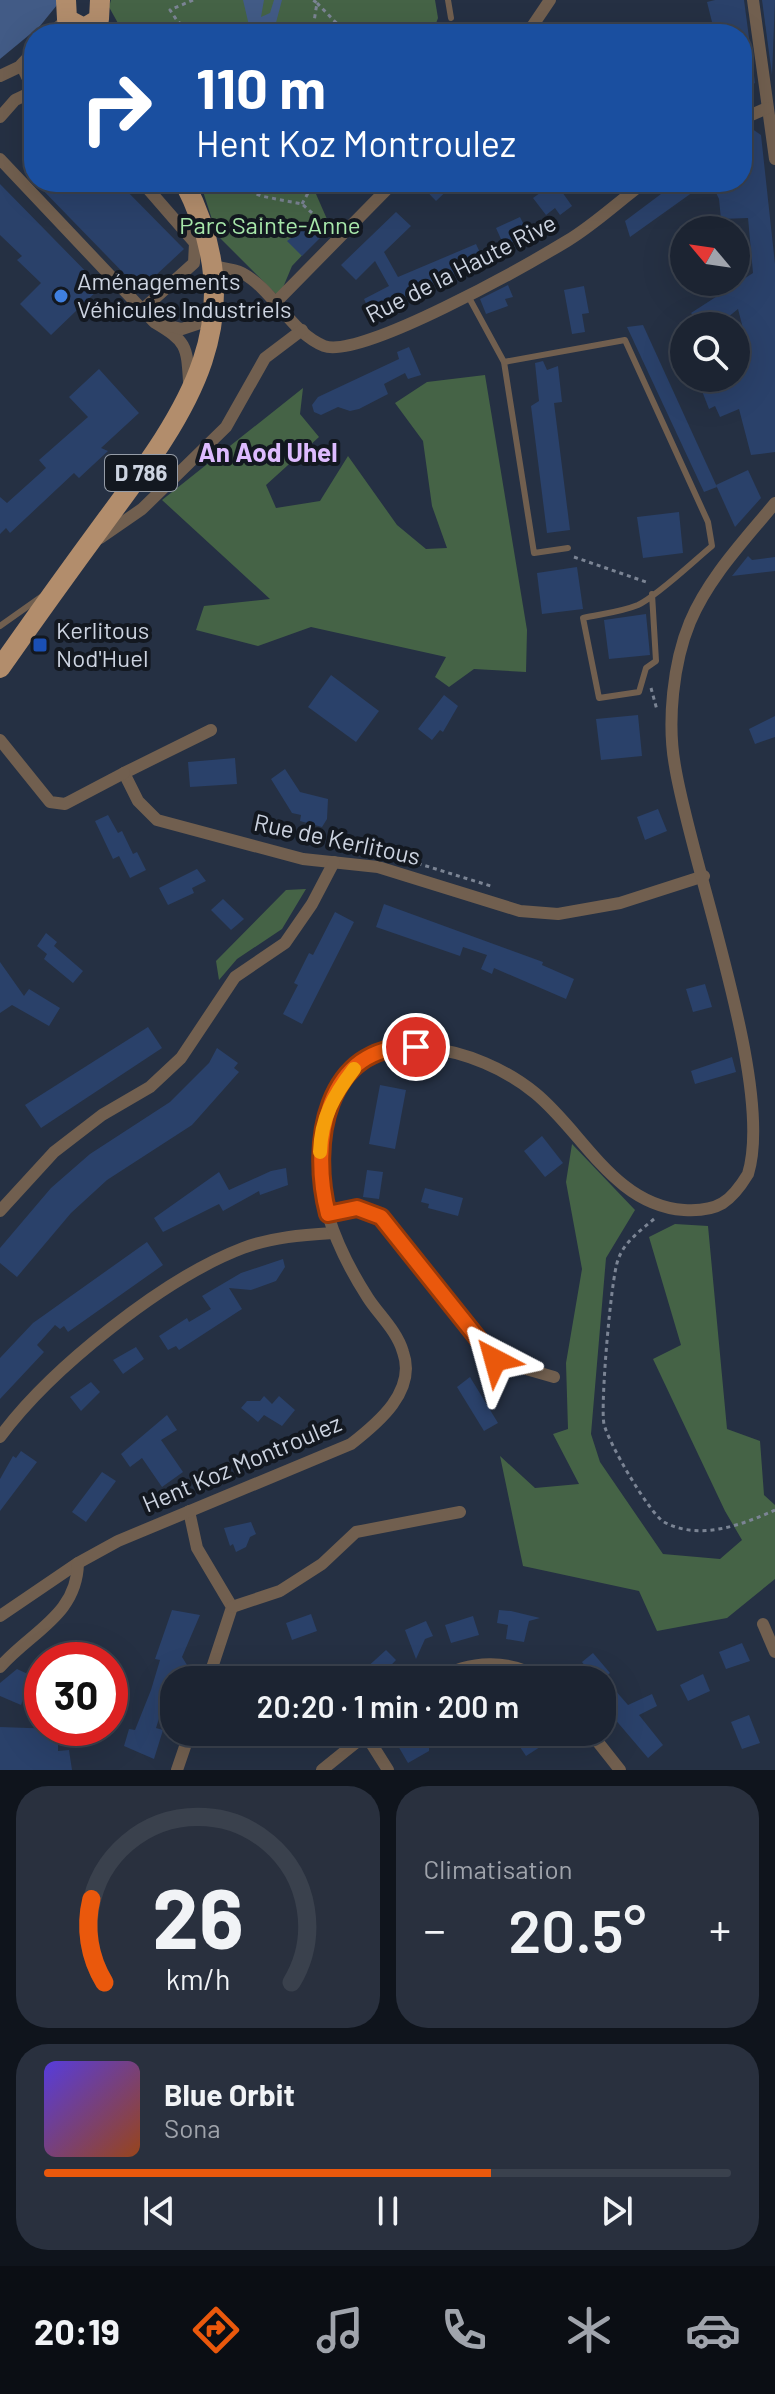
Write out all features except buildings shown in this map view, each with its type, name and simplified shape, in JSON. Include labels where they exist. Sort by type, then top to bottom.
[{"type":"main road","points":[[99,24],[102,13],[100,0]]},
{"type":"main road","name":"D 786","points":[[0,668],[157,452],[191,397],[205,362],[212,319],[213,266],[208,237],[188,192]]},
{"type":"street","points":[[534,24],[550,0]]},
{"type":"street","points":[[753,0],[770,78],[767,108],[775,159]]},
{"type":"street","points":[[0,76],[24,62]]},
{"type":"street","points":[[0,117],[24,98]]},
{"type":"street","points":[[752,115],[767,108]]},
{"type":"street","points":[[0,159],[24,184]]},
{"type":"street","points":[[31,192],[154,322],[184,343],[189,355],[191,397]]},
{"type":"street","points":[[143,309],[194,263],[195,243],[151,192]]},
{"type":"street","points":[[277,301],[385,192]]},
{"type":"street","name":"Rue de la Haute Rive","points":[[213,266],[242,272],[323,346],[344,349],[382,337],[569,240],[632,192]]},
{"type":"street","points":[[154,322],[182,329],[212,319]]},
{"type":"street","points":[[87,546],[142,509],[226,427],[265,358],[302,330]]},
{"type":"street","name":"Hent Koz Montroulez","points":[[0,1616],[78,1563],[189,1511],[351,1444],[384,1418],[402,1387],[405,1355],[348,1267],[333,1233],[319,1179],[321,1130],[334,1095],[360,1061],[397,1046],[435,1048],[521,1083],[554,1111],[622,1184],[666,1209],[703,1211],[719,1208],[730,1201],[751,1169],[764,1125],[756,1054],[735,968],[704,876],[674,764],[673,691],[689,623],[729,559],[775,503]]},
{"type":"street","points":[[0,740],[50,802],[65,804],[211,730]]},
{"type":"street","name":"Rue de Kerlitous","points":[[124,773],[138,801],[157,820],[303,859],[378,867],[520,911],[558,914],[620,903],[704,876]]},
{"type":"street","points":[[0,1211],[54,1152],[102,1115],[150,1087],[181,1058],[235,977],[285,943],[312,904],[334,862]]},
{"type":"street","points":[[328,1214],[357,1208],[381,1217],[495,1360],[554,1377]]},
{"type":"street","points":[[0,1437],[49,1382],[115,1323],[191,1276],[242,1249],[287,1236],[333,1233]]},
{"type":"street","points":[[189,1511],[197,1548],[232,1607],[213,1666]]},
{"type":"street","points":[[232,1607],[280,1591],[322,1564],[356,1532],[460,1512]]},
{"type":"street","points":[[0,1667],[22,1643],[63,1612],[78,1583],[78,1563]]},
{"type":"street","points":[[763,1624],[775,1652]]},
{"type":"street","points":[[470,1666],[480,1663],[510,1666]]},
{"type":"street","points":[[177,1770],[185,1746]]},
{"type":"street","points":[[322,1770],[352,1746]]},
{"type":"street","points":[[375,1746],[388,1770]]},
{"type":"street","points":[[601,1746],[620,1770]]},
{"type":"lane","points":[[448,0],[451,18]]},
{"type":"lane","points":[[19,67],[24,76]]},
{"type":"lane","points":[[467,294],[504,362],[534,553],[568,548]]},
{"type":"lane","points":[[504,362],[625,340],[708,522],[712,546],[729,559]]},
{"type":"lane","points":[[652,594],[656,661],[646,668],[639,692],[599,698],[583,618],[641,604],[652,594],[712,546]]},
{"type":"lane","points":[[0,626],[32,601],[55,590]]},
{"type":"path","points":[[182,24],[170,10],[193,0]]},
{"type":"path","points":[[313,24],[315,2]]},
{"type":"path","points":[[315,2],[337,24]]},
{"type":"path","points":[[251,192],[302,204],[341,239]]},
{"type":"path","points":[[302,204],[309,192]]},
{"type":"path","points":[[568,548],[575,558],[661,587]]},
{"type":"path","points":[[407,860],[504,890]]},
{"type":"path","points":[[666,1209],[630,1239],[618,1260],[609,1327],[603,1423],[648,1508],[664,1522],[703,1532],[751,1521],[775,1510]]},
{"type":"green space","points":[[111,0],[435,0],[438,18],[436,24],[118,24],[109,7]]},
{"type":"green space","name":"Parc Sainte-Anne","points":[[203,192],[318,192],[316,194],[330,226],[292,266],[279,297],[217,235]]},
{"type":"green space","points":[[485,375],[527,630],[526,672],[474,669],[449,687],[435,677],[446,657],[311,627],[258,646],[196,630],[204,606],[270,599],[162,500],[303,388],[300,414],[319,437],[266,485],[276,508],[320,501],[348,456],[397,525],[426,549],[447,548],[432,506],[423,441],[395,403],[427,382]]},
{"type":"green space","points":[[306,889],[282,929],[237,959],[219,980],[216,961],[286,890]]},
{"type":"green space","points":[[572,1144],[635,1210],[606,1258],[591,1434],[600,1462],[663,1554],[720,1559],[742,1540],[725,1511],[653,1359],[681,1345],[649,1237],[675,1224],[708,1226],[727,1429],[760,1441],[764,1495],[775,1505],[775,1579],[727,1618],[657,1631],[639,1591],[523,1566],[500,1456],[535,1488],[579,1484],[553,1434],[568,1429],[566,1363],[582,1269],[566,1182]]},
{"type":"water","points":[[0,0],[61,0],[42,24],[24,24],[24,39],[0,59]]},
{"type":"water","points":[[243,0],[264,0],[261,17],[270,13],[274,0],[282,0],[276,24],[249,24]]},
{"type":"slow traffic","points":[[320,1152],[321,1130],[334,1095],[354,1069]]},
{"type":"place","name":"Aménagements Véhicules Industriels","points":[[61,296]]},
{"type":"place","name":"Kerlitous Nod'Huel","points":[[40,645]]},
{"type":"district","name":"An Aod Uhel","points":[[268,453]]},
{"type":"route","points":[[416,1047],[397,1046],[360,1061],[334,1095],[321,1130],[319,1179],[323,1196],[328,1214],[357,1208],[381,1217],[495,1360]]}]
